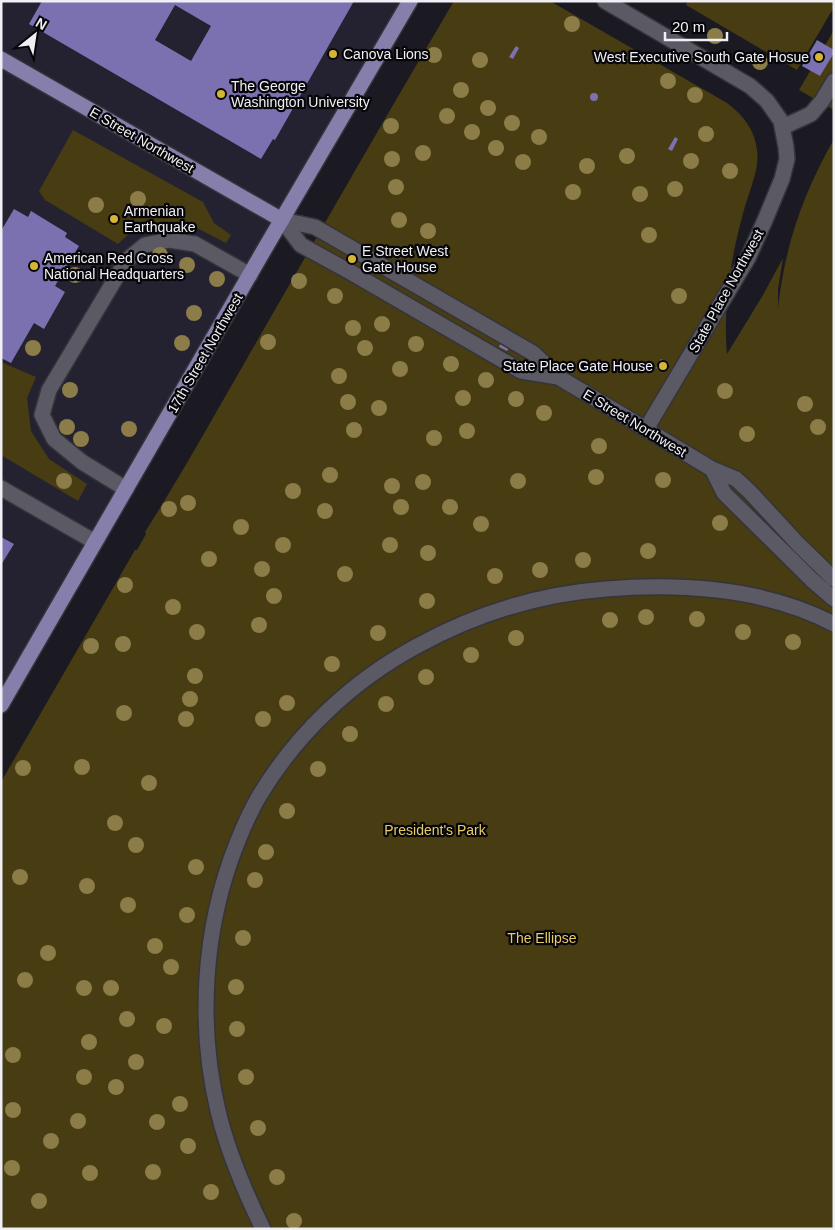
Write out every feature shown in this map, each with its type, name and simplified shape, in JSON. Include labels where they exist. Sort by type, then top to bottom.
[{"type":"main road","name":"17th Street Northwest","points":[[1,705],[410,1]]},
{"type":"main road","name":"E Street Northwest","points":[[1,59],[282,220]]},
{"type":"street","name":"State Place Northwest","points":[[605,1],[750,86],[767,101],[781,121],[787,159],[782,179],[748,258],[646,429]]},
{"type":"street","points":[[783,127],[811,114],[822,101],[834,81]]},
{"type":"street","name":"E Street Northwest","points":[[282,220],[315,227],[534,353],[558,377],[712,469],[736,479],[834,579]]},
{"type":"street","name":"E Street Northwest","points":[[282,220],[301,245],[522,372],[558,377]]},
{"type":"street","points":[[126,489],[82,462],[54,438],[42,415],[49,390],[126,261],[145,245],[168,240],[195,244],[250,275]]},
{"type":"street","points":[[377,287],[388,269]]},
{"type":"street","points":[[712,469],[724,493],[812,580],[834,599]]},
{"type":"street","points":[[1,488],[95,542]]},
{"type":"street","points":[[263,1229],[240,1181],[219,1116],[213,1088],[206,1012],[208,962],[219,897],[242,832],[257,800],[275,770],[316,722],[340,699],[366,679],[403,653],[435,636],[468,621],[497,611],[556,595],[624,588],[704,589],[768,600],[805,611],[834,624]]},
{"type":"shaded area","points":[[1,1],[409,1],[1,705]]},
{"type":"green space","name":"President's Park","points":[[454,1],[550,1],[727,103],[743,118],[754,136],[757,161],[736,240],[730,272],[726,322],[727,354],[783,258],[778,289],[778,308],[785,263],[797,220],[813,180],[834,139],[834,1229],[1,1229],[1,782]]},
{"type":"green space","points":[[688,1],[834,1],[834,7],[797,70],[686,5]]},
{"type":"green space","points":[[834,30],[834,110],[799,90]]},
{"type":"green space","points":[[73,130],[203,202],[214,223],[231,235],[226,243],[193,226],[161,222],[132,231],[118,244],[45,200],[39,191]]},
{"type":"green space","points":[[1,362],[36,377],[27,398],[31,431],[49,459],[87,484],[78,501],[1,455]]},
{"type":"building","name":"The George Washington University","points":[[42,1],[354,1],[275,140],[273,139],[261,159],[29,24]],"holes":[[[175,5],[211,26],[191,61],[155,40]]]},
{"type":"building","name":"West Executive South Gate Hosue","points":[[817,40],[834,50],[820,76],[802,66]]},
{"type":"building","points":[[516,46],[519,48],[513,59],[509,57]]},
{"type":"building","points":[[594,93],[598,97],[594,101],[590,97]]},
{"type":"building","points":[[675,137],[678,139],[672,151],[668,149]]},
{"type":"building","name":"American Red Cross National Headquarters","points":[[14,209],[28,217],[31,211],[67,233],[65,237],[79,246],[55,286],[65,292],[44,329],[34,323],[11,363],[1,358],[1,231]]},
{"type":"building","name":"E Street West Gate House","points":[[351,253],[357,257],[353,265],[346,261]]},
{"type":"building","points":[[501,342],[510,347],[507,351],[499,347]]},
{"type":"building","name":"State Place Gate House","points":[[661,359],[669,364],[664,372],[656,368]]},
{"type":"building","points":[[1,537],[14,544],[1,565]]},
{"type":"place","name":"Canova Lions","points":[[333,54]]},
{"type":"place","name":"West Executive South Gate Hosue","points":[[819,57]]},
{"type":"place","name":"The George Washington University","points":[[221,94]]},
{"type":"place","name":"Armenian Earthquake","points":[[114,219]]},
{"type":"place","name":"E Street West Gate House","points":[[352,259]]},
{"type":"place","name":"American Red Cross National Headquarters","points":[[34,266]]},
{"type":"place","name":"State Place Gate House","points":[[663,366]]},
{"type":"park label","name":"The Ellipse","points":[[542,938]]}]
